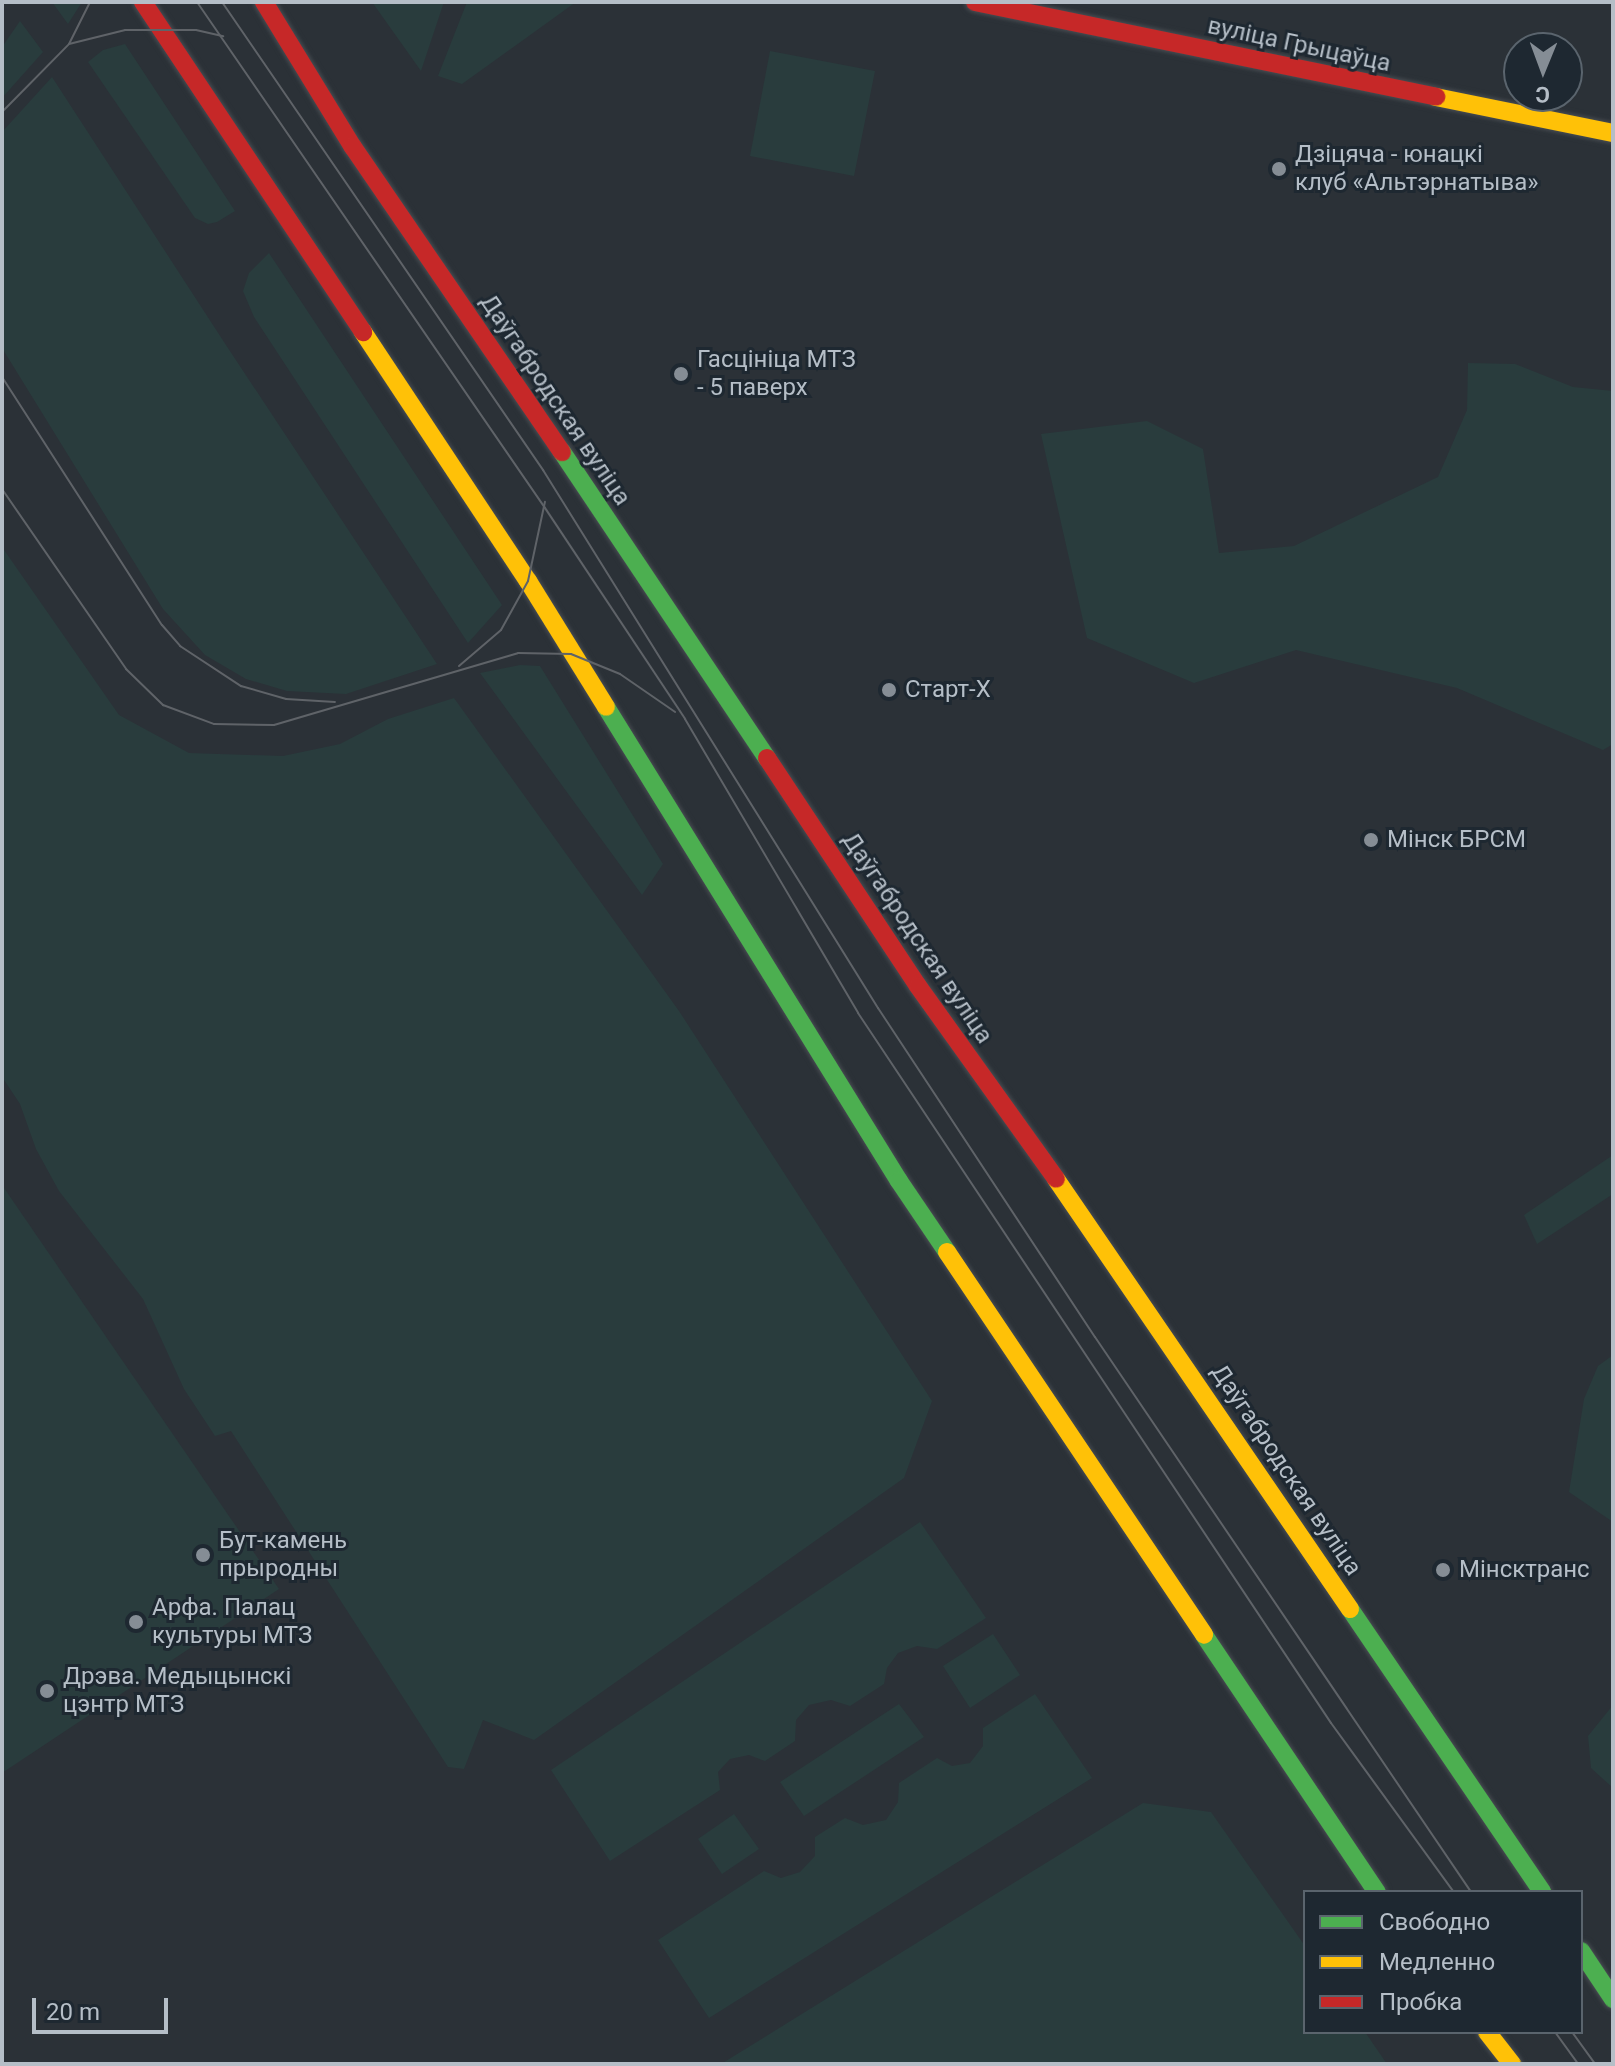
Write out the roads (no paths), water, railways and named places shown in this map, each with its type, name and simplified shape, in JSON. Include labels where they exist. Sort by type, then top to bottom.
[{"type":"main road","points":[[143,2],[528,581],[899,1181],[1376,1890]]},
{"type":"main road","name":"Даўгабродская вуліца","points":[[264,2],[353,147],[590,493],[918,986],[1075,1205],[1541,1890]]},
{"type":"main road","name":"вуліца Грыцаўца","points":[[975,2],[1613,133]]},
{"type":"main road","points":[[1583,1954],[1613,1999]]},
{"type":"main road","points":[[1489,2034],[1512,2064]]},
{"type":"tram line","points":[[2,112],[69,44],[90,2]]},
{"type":"tram line","points":[[197,2],[545,508],[685,719],[858,1013],[1331,1723],[1453,1890]]},
{"type":"tram line","points":[[222,2],[543,470],[878,1008],[1095,1337],[1470,1890]]},
{"type":"tram line","points":[[69,44],[125,30],[196,30],[223,36]]},
{"type":"tram line","points":[[2,377],[162,625],[180,646],[241,686],[286,699],[335,702]]},
{"type":"tram line","points":[[2,489],[126,669],[163,705],[214,724],[274,725],[518,653],[571,654],[620,674],[675,712]]},
{"type":"tram line","points":[[459,666],[501,630],[528,581],[545,502]]},
{"type":"tram line","points":[[1556,2034],[1578,2064]]},
{"type":"tram line","points":[[1573,2034],[1595,2064]]},
{"type":"place","name":"Дзіцяча - юнацкі клуб «Альтэрнатыва»","points":[[1279,169]]},
{"type":"place","name":"Гасцініца МТЗ - 5 паверх","points":[[681,374]]},
{"type":"place","name":"Старт-X","points":[[889,690]]},
{"type":"place","name":"Мінск БРСМ","points":[[1371,840]]},
{"type":"place","name":"Бут-камень прыродны","points":[[203,1555]]},
{"type":"place","name":"Мінсктранс","points":[[1443,1570]]},
{"type":"place","name":"Арфа. Палац культуры МТЗ","points":[[136,1622]]},
{"type":"place","name":"Дрэва. Медыцынскі цэнтр МТЗ","points":[[47,1691]]}]
